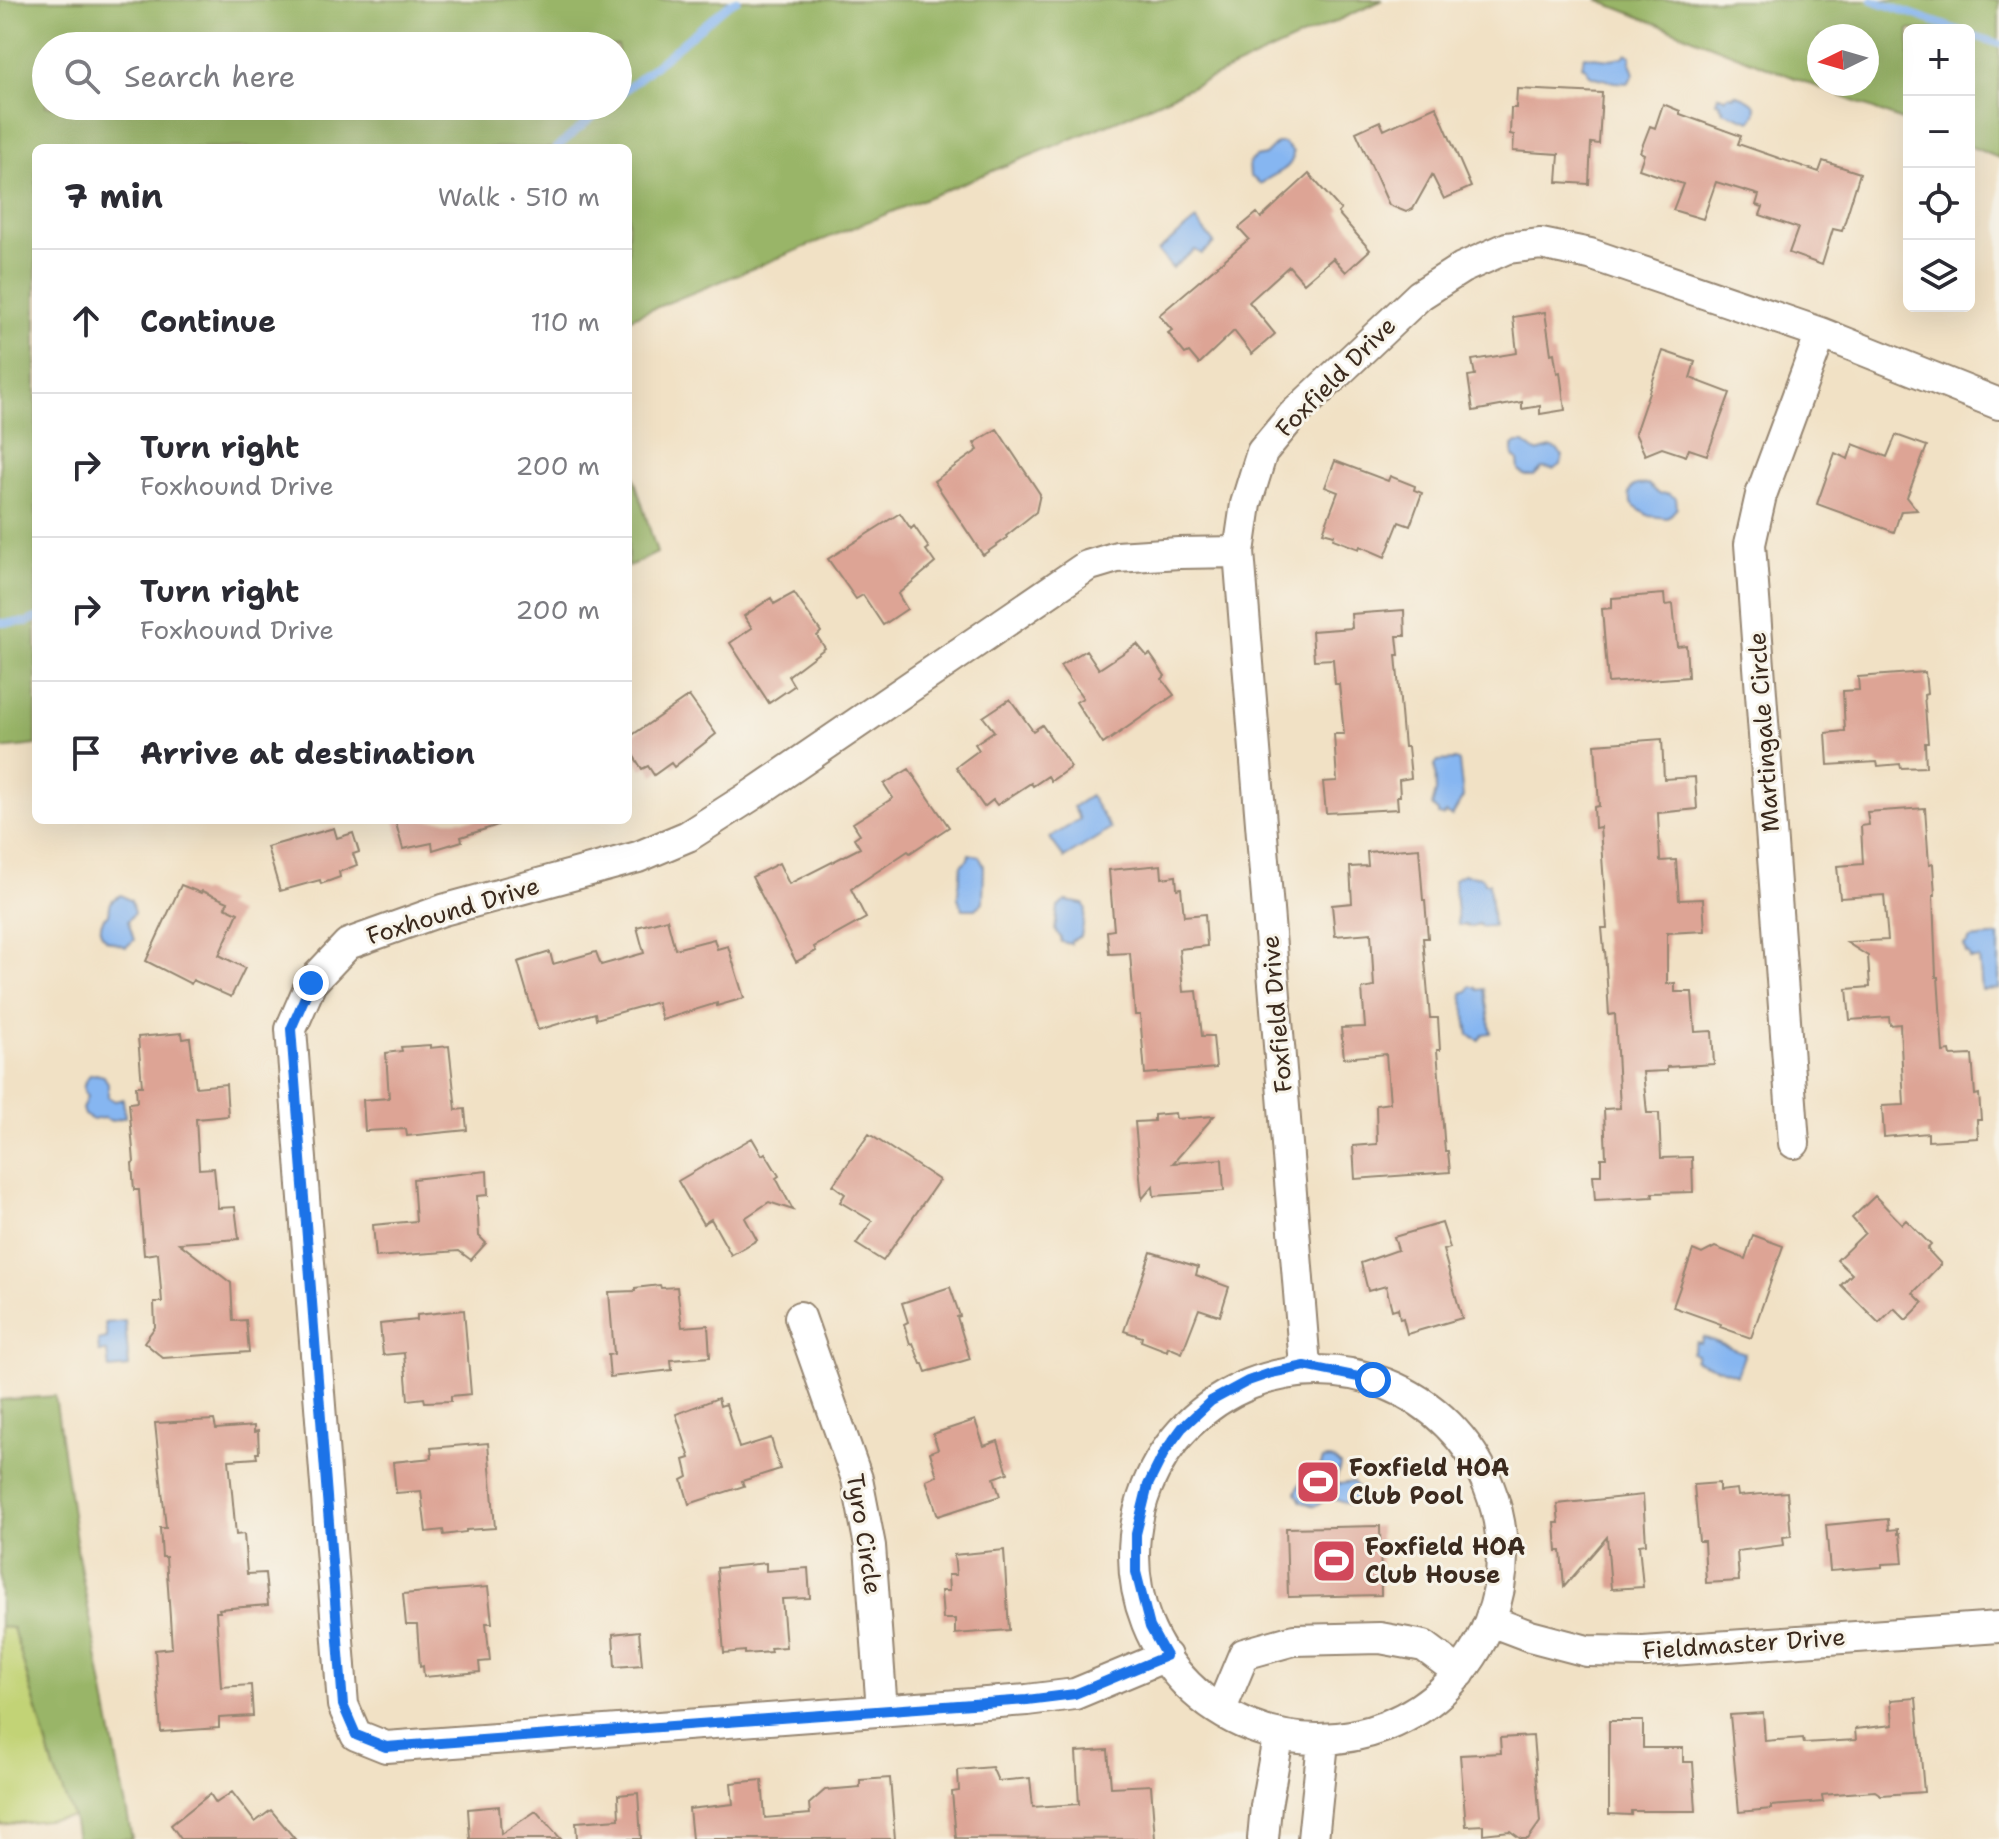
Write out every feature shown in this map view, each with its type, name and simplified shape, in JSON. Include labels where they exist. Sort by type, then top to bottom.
[{"type":"street","name":"Foxfield Drive","points":[[1305,1366],[1239,552],[1246,504],[1262,452],[1292,416],[1420,295],[1462,268],[1507,248],[1541,244],[1590,254],[1649,272],[1821,333],[1999,404]]},
{"type":"street","name":"Martingale Circle","points":[[1794,1143],[1750,544],[1761,495],[1821,333]]},
{"type":"street","name":"Foxhound Drive","points":[[1166,1656],[1075,1694],[1027,1700],[386,1747],[356,1735],[343,1705],[291,1029],[311,983],[348,944],[443,910],[638,857],[688,836],[1087,566],[1117,557],[1239,552]]},
{"type":"street","name":"Tyro Circle","points":[[800,1317],[857,1479],[870,1546],[882,1711]]},
{"type":"street","points":[[1305,1366],[1373,1380],[1405,1393],[1451,1432],[1474,1463],[1490,1497],[1500,1543],[1501,1592],[1493,1622],[1479,1651],[1438,1698],[1413,1715],[1381,1730],[1323,1742],[1278,1738],[1239,1721],[1207,1700],[1166,1656],[1150,1627],[1136,1572],[1136,1534],[1148,1485],[1165,1451],[1182,1428],[1211,1401],[1248,1381],[1305,1366]]},
{"type":"street","name":"Fieldmaster Drive","points":[[1493,1622],[1530,1636],[1587,1651],[1643,1652],[1999,1627]]},
{"type":"street","points":[[1221,1709],[1244,1654],[1294,1640],[1380,1638],[1424,1646],[1460,1673]]},
{"type":"street","points":[[1263,1839],[1278,1738]]},
{"type":"street","points":[[1313,1839],[1323,1742]]},
{"type":"green space","points":[[0,0],[1383,0],[1118,120],[632,317],[632,144],[32,144],[32,745],[0,749]]},
{"type":"green space","points":[[1597,0],[1999,0],[1999,158],[1975,148],[1975,24],[1903,24],[1903,121],[1841,96],[1879,96],[1879,24],[1807,24],[1807,83]]},
{"type":"green space","points":[[632,471],[657,553],[632,565]]},
{"type":"green space","points":[[55,1396],[78,1555],[132,1839],[77,1839],[73,1817],[55,1772],[13,1628],[0,1627],[0,1400]]},
{"type":"green space","points":[[0,1627],[13,1628],[55,1772],[73,1817],[0,1825]]},
{"type":"water","points":[[1626,53],[1631,56],[1634,74],[1628,83],[1592,76],[1582,66],[1584,56],[1610,59],[1623,57]]},
{"type":"water","points":[[1735,94],[1750,100],[1755,106],[1751,121],[1722,111],[1721,103],[1716,102],[1718,95],[1725,98]]},
{"type":"water","points":[[1277,143],[1284,143],[1293,152],[1292,158],[1286,168],[1261,184],[1250,176],[1249,163],[1265,155]]},
{"type":"water","points":[[1196,220],[1214,243],[1202,254],[1195,250],[1172,268],[1158,251]]},
{"type":"water","points":[[1524,443],[1536,452],[1556,449],[1562,456],[1561,465],[1554,469],[1542,468],[1534,476],[1526,476],[1519,471],[1518,460],[1513,456],[1513,446]]},
{"type":"water","points":[[1648,484],[1659,494],[1667,493],[1676,498],[1677,508],[1668,518],[1649,516],[1632,503],[1629,494],[1632,487]]},
{"type":"water","points":[[1438,761],[1459,762],[1463,797],[1452,816],[1445,813],[1438,815],[1432,806],[1436,791],[1435,765]]},
{"type":"water","points":[[1090,796],[1111,829],[1064,858],[1050,838],[1080,819],[1073,807]]},
{"type":"water","points":[[969,854],[979,856],[984,866],[983,902],[976,909],[963,909],[958,898],[961,865]]},
{"type":"water","points":[[1463,874],[1482,877],[1485,883],[1489,883],[1493,926],[1458,925],[1454,879]]},
{"type":"water","points":[[121,895],[131,901],[134,913],[128,921],[134,940],[126,947],[107,940],[101,933],[102,922],[109,914],[111,902]]},
{"type":"water","points":[[1066,901],[1083,904],[1086,908],[1081,936],[1071,944],[1061,942],[1055,930],[1058,907]]},
{"type":"water","points":[[1999,936],[1999,989],[1982,990],[1979,959],[1970,959],[1964,945],[1970,939]]},
{"type":"water","points":[[1470,987],[1484,989],[1491,1033],[1483,1034],[1479,1040],[1469,1035],[1462,993]]},
{"type":"water","points":[[90,1075],[104,1076],[108,1084],[108,1097],[115,1101],[123,1099],[125,1117],[112,1121],[103,1118],[93,1120],[84,1115],[82,1109],[87,1097],[84,1083]]},
{"type":"water","points":[[125,1321],[129,1367],[109,1369],[107,1352],[99,1352],[98,1340],[107,1338],[105,1323]]},
{"type":"water","points":[[1703,1337],[1745,1353],[1737,1375],[1695,1360],[1697,1355],[1692,1353],[1696,1342],[1701,1343]]},
{"type":"water","name":"Foxfield HOA Club Pool","points":[[1329,1459],[1340,1465],[1336,1483],[1353,1482],[1359,1492],[1358,1498],[1349,1504],[1332,1499],[1314,1506],[1301,1502],[1296,1493],[1301,1482],[1315,1475],[1323,1460]]},
{"type":"building","points":[[1517,89],[1602,93],[1599,144],[1591,143],[1589,184],[1557,182],[1559,154],[1513,151],[1511,108],[1516,108]]},
{"type":"building","points":[[1663,104],[1680,111],[1680,114],[1741,136],[1738,144],[1819,172],[1823,161],[1860,173],[1842,231],[1833,229],[1822,265],[1789,253],[1798,228],[1760,215],[1763,207],[1756,205],[1759,195],[1716,182],[1703,219],[1673,210],[1683,184],[1639,169],[1644,154],[1640,152],[1650,126],[1655,128]]},
{"type":"building","points":[[1436,106],[1471,187],[1444,199],[1432,175],[1413,209],[1406,212],[1389,205],[1356,132],[1380,121],[1384,130]]},
{"type":"building","points":[[1309,174],[1341,210],[1338,213],[1370,250],[1346,272],[1333,258],[1304,283],[1289,266],[1249,302],[1275,334],[1252,354],[1234,331],[1199,364],[1189,352],[1185,354],[1168,333],[1172,330],[1159,315],[1249,239],[1239,228],[1257,213],[1261,218]]},
{"type":"building","points":[[1545,312],[1551,354],[1554,353],[1557,373],[1560,372],[1565,410],[1540,414],[1540,406],[1522,409],[1522,402],[1473,411],[1468,376],[1475,375],[1472,360],[1517,353],[1513,317]]},
{"type":"building","points":[[1663,351],[1695,362],[1690,378],[1730,393],[1707,455],[1689,449],[1686,456],[1662,448],[1645,455],[1635,433]]},
{"type":"building","points":[[997,429],[1040,494],[1036,512],[983,555],[934,481],[978,450],[974,443]]},
{"type":"building","points":[[1896,435],[1927,446],[1907,497],[1917,510],[1901,511],[1894,532],[1817,504],[1835,453],[1848,459],[1853,444],[1887,457]]},
{"type":"building","points":[[1335,461],[1388,481],[1390,476],[1415,486],[1414,490],[1422,493],[1410,526],[1399,522],[1385,557],[1333,539],[1334,535],[1323,532],[1338,492],[1325,487]]},
{"type":"building","points":[[900,513],[911,529],[914,526],[935,563],[898,594],[907,609],[883,625],[863,595],[856,599],[828,559]]},
{"type":"building","points":[[794,593],[821,632],[817,636],[825,648],[788,676],[794,686],[769,703],[730,643],[752,628],[744,616],[771,598],[774,604]]},
{"type":"building","points":[[1664,594],[1665,605],[1673,604],[1677,646],[1686,645],[1688,677],[1608,683],[1602,609],[1612,608],[1612,598]]},
{"type":"building","points":[[1404,610],[1405,636],[1397,636],[1399,655],[1396,655],[1404,747],[1408,747],[1411,778],[1399,780],[1398,809],[1326,813],[1323,782],[1337,781],[1334,734],[1344,734],[1333,659],[1314,660],[1312,631],[1352,628],[1351,614]]},
{"type":"building","points":[[1137,644],[1147,656],[1150,654],[1174,695],[1103,744],[1076,702],[1083,698],[1060,666],[1086,650],[1099,669]]},
{"type":"building","points":[[1925,672],[1926,767],[1901,768],[1900,764],[1878,766],[1877,762],[1828,765],[1826,733],[1845,731],[1843,691],[1859,690],[1858,677]]},
{"type":"building","points":[[689,696],[716,734],[674,767],[671,763],[654,775],[648,766],[642,769],[632,753],[632,735]]},
{"type":"building","points":[[1010,699],[1033,731],[1042,725],[1071,767],[1051,781],[1048,776],[997,805],[993,800],[984,807],[956,767],[979,750],[975,744],[994,731],[983,717]]},
{"type":"building","points":[[1662,739],[1664,779],[1695,777],[1697,809],[1658,813],[1660,861],[1676,860],[1679,900],[1703,899],[1705,931],[1667,933],[1667,984],[1675,983],[1675,992],[1692,992],[1695,1032],[1712,1031],[1714,1064],[1643,1072],[1647,1113],[1659,1113],[1661,1158],[1692,1157],[1693,1192],[1595,1200],[1593,1175],[1601,1175],[1601,1158],[1606,1158],[1604,1109],[1620,1108],[1615,1014],[1609,1015],[1602,928],[1607,928],[1600,827],[1595,828],[1594,807],[1599,806],[1595,744]]},
{"type":"building","points":[[909,769],[949,827],[851,889],[866,918],[814,947],[816,951],[796,962],[752,877],[779,863],[789,884],[860,848],[854,838],[860,834],[853,823],[893,798],[884,784]]},
{"type":"building","points":[[1925,808],[1929,865],[1933,864],[1936,977],[1943,1052],[1950,1051],[1951,1056],[1972,1055],[1975,1095],[1979,1094],[1981,1120],[1977,1120],[1978,1138],[1928,1141],[1928,1133],[1884,1137],[1882,1106],[1904,1105],[1900,1024],[1890,1025],[1889,1017],[1850,1020],[1847,989],[1870,987],[1868,956],[1846,942],[1888,940],[1884,895],[1840,898],[1837,866],[1863,864],[1861,826],[1869,825],[1867,812]]},
{"type":"building","points":[[396,824],[498,824],[461,837],[462,841],[433,850],[432,843],[403,849]]},
{"type":"building","points":[[334,828],[337,838],[353,833],[359,852],[353,854],[357,865],[339,872],[340,877],[321,884],[320,880],[280,891],[267,847]]},
{"type":"building","points":[[1419,848],[1428,938],[1423,938],[1430,1018],[1438,1018],[1440,1050],[1437,1050],[1445,1151],[1448,1151],[1450,1172],[1355,1179],[1353,1146],[1377,1144],[1376,1105],[1390,1103],[1386,1054],[1344,1058],[1341,1028],[1365,1027],[1362,989],[1374,987],[1371,933],[1335,936],[1332,905],[1352,903],[1350,867],[1368,866],[1367,852]]},
{"type":"building","points":[[1161,865],[1162,878],[1176,876],[1177,889],[1181,888],[1184,916],[1205,914],[1207,946],[1179,949],[1183,992],[1197,991],[1202,1036],[1213,1036],[1216,1068],[1145,1074],[1140,1015],[1135,1015],[1130,953],[1109,954],[1107,931],[1114,930],[1109,870]]},
{"type":"building","points":[[181,885],[228,902],[225,907],[238,913],[219,955],[245,968],[231,997],[193,980],[191,984],[146,961]]},
{"type":"building","points":[[667,919],[675,949],[714,939],[717,949],[728,946],[744,998],[662,1020],[657,1002],[596,1019],[595,1013],[538,1030],[518,962],[550,952],[553,964],[596,952],[601,965],[644,953],[637,927]]},
{"type":"building","points":[[182,1033],[183,1039],[190,1038],[196,1087],[226,1084],[228,1116],[196,1119],[199,1169],[214,1168],[218,1208],[235,1207],[239,1239],[179,1243],[231,1283],[233,1321],[246,1320],[249,1352],[163,1358],[144,1342],[155,1327],[154,1302],[162,1302],[158,1253],[144,1255],[139,1190],[134,1190],[129,1103],[137,1102],[136,1086],[142,1086],[138,1037]]},
{"type":"building","points":[[430,1045],[430,1048],[449,1046],[456,1110],[465,1109],[467,1130],[407,1136],[406,1129],[365,1131],[363,1100],[389,1098],[386,1053],[402,1051],[401,1047]]},
{"type":"building","points":[[1175,1113],[1176,1119],[1214,1116],[1173,1163],[1222,1159],[1224,1191],[1154,1196],[1153,1186],[1142,1199],[1135,1122],[1154,1121],[1154,1115]]},
{"type":"building","points":[[869,1134],[939,1180],[883,1261],[856,1244],[872,1221],[840,1202],[845,1194],[833,1185]]},
{"type":"building","points":[[752,1138],[779,1176],[776,1178],[793,1210],[769,1202],[745,1218],[757,1240],[731,1255],[711,1219],[703,1224],[678,1181]]},
{"type":"building","points":[[487,1171],[488,1195],[477,1196],[479,1236],[486,1243],[471,1260],[459,1251],[376,1257],[373,1225],[416,1221],[413,1179]]},
{"type":"building","points":[[1875,1196],[1902,1224],[1906,1220],[1931,1245],[1927,1249],[1941,1264],[1913,1293],[1923,1303],[1906,1320],[1894,1308],[1879,1323],[1841,1285],[1852,1274],[1837,1260],[1865,1233],[1852,1218]]},
{"type":"building","points":[[1442,1223],[1450,1248],[1443,1250],[1462,1318],[1407,1334],[1398,1308],[1392,1310],[1386,1286],[1368,1291],[1361,1263],[1398,1250],[1394,1237]]},
{"type":"building","points":[[1753,1235],[1783,1246],[1751,1338],[1673,1307],[1693,1250],[1702,1254],[1715,1247],[1745,1259]]},
{"type":"building","points":[[1151,1252],[1198,1267],[1196,1275],[1229,1287],[1220,1316],[1199,1309],[1182,1353],[1168,1347],[1167,1351],[1124,1331]]},
{"type":"building","points":[[660,1285],[661,1288],[677,1287],[682,1327],[708,1325],[710,1357],[671,1360],[672,1370],[610,1377],[608,1355],[614,1354],[609,1292],[635,1291],[635,1288]]},
{"type":"building","points":[[950,1287],[970,1359],[926,1372],[913,1343],[910,1344],[902,1303]]},
{"type":"building","points":[[464,1310],[471,1394],[451,1396],[451,1401],[408,1400],[404,1353],[383,1355],[380,1324],[417,1320],[417,1315]]},
{"type":"building","points":[[718,1398],[720,1406],[726,1404],[739,1448],[771,1438],[780,1469],[742,1481],[744,1486],[689,1504],[682,1480],[688,1477],[684,1460],[690,1458],[676,1414]]},
{"type":"building","points":[[214,1420],[216,1429],[254,1426],[254,1432],[258,1431],[257,1458],[229,1460],[236,1535],[244,1534],[247,1574],[265,1573],[268,1605],[219,1609],[220,1612],[216,1612],[221,1687],[251,1685],[253,1716],[219,1718],[219,1728],[161,1732],[155,1650],[172,1648],[166,1557],[162,1557],[160,1528],[166,1528],[155,1423]]},
{"type":"building","points":[[975,1420],[984,1446],[998,1441],[1008,1473],[994,1478],[1000,1496],[938,1516],[926,1480],[937,1476],[930,1452],[938,1449],[933,1434]]},
{"type":"building","points":[[488,1443],[495,1528],[444,1535],[443,1530],[426,1532],[421,1491],[396,1493],[393,1462],[432,1458],[431,1448]]},
{"type":"building","points":[[1719,1483],[1719,1491],[1737,1489],[1738,1496],[1787,1492],[1791,1536],[1783,1537],[1784,1545],[1737,1551],[1739,1581],[1706,1583],[1704,1541],[1699,1541],[1694,1485]]},
{"type":"building","points":[[1643,1495],[1646,1544],[1639,1545],[1643,1587],[1611,1589],[1607,1537],[1564,1587],[1561,1551],[1557,1551],[1557,1504]]},
{"type":"building","points":[[1888,1519],[1889,1530],[1898,1529],[1900,1533],[1903,1563],[1830,1571],[1826,1525]]},
{"type":"building","name":"Foxfield HOA Club House","points":[[1380,1526],[1381,1595],[1288,1597],[1286,1528]]},
{"type":"building","points":[[1004,1550],[1009,1630],[955,1634],[955,1619],[943,1619],[941,1591],[949,1591],[948,1575],[956,1575],[954,1555]]},
{"type":"building","points":[[766,1563],[766,1571],[808,1568],[810,1598],[782,1599],[786,1647],[770,1648],[771,1652],[724,1653],[717,1568]]},
{"type":"building","points":[[488,1587],[492,1623],[486,1623],[490,1661],[479,1662],[480,1672],[424,1677],[423,1666],[420,1667],[417,1625],[406,1625],[403,1594]]},
{"type":"building","points":[[639,1631],[642,1665],[615,1667],[613,1634]]},
{"type":"building","points":[[1916,1698],[1924,1792],[1881,1795],[1875,1791],[1822,1795],[1823,1802],[1739,1812],[1730,1715],[1763,1713],[1765,1741],[1803,1738],[1804,1743],[1856,1740],[1855,1729],[1893,1725],[1891,1700]]},
{"type":"building","points":[[1609,1721],[1643,1721],[1643,1748],[1683,1748],[1683,1762],[1693,1762],[1696,1811],[1609,1814]]},
{"type":"building","points":[[1533,1736],[1540,1822],[1528,1839],[1521,1839],[1510,1831],[1483,1834],[1483,1825],[1466,1826],[1460,1755],[1501,1753],[1500,1738]]},
{"type":"building","points":[[1108,1750],[1111,1787],[1151,1785],[1155,1839],[956,1838],[952,1792],[959,1791],[958,1770],[992,1767],[998,1781],[1030,1778],[1033,1807],[1079,1804],[1076,1752]]},
{"type":"building","points":[[890,1778],[895,1839],[692,1839],[689,1809],[733,1804],[731,1783],[762,1780],[765,1818],[810,1814],[809,1804],[825,1790],[860,1787],[860,1780]]},
{"type":"building","points":[[232,1792],[255,1822],[271,1810],[295,1839],[181,1839],[171,1825],[210,1794],[216,1803]]},
{"type":"building","points":[[638,1793],[641,1839],[577,1839],[576,1822],[619,1819],[618,1795]]},
{"type":"building","points":[[499,1806],[501,1834],[536,1811],[561,1839],[470,1839],[468,1809]]},
{"type":"waterway","points":[[632,84],[737,0]]},
{"type":"waterway","points":[[1872,0],[1941,24]]},
{"type":"waterway","points":[[1975,36],[1999,44]]},
{"type":"waterway","points":[[561,144],[589,120]]},
{"type":"waterway","points":[[0,623],[32,620]]},
{"type":"place","name":"Foxfield HOA Club Pool","points":[[1318,1482]]},
{"type":"place","name":"Foxfield HOA Club House","points":[[1334,1561]]},
{"type":"route","points":[[311,983],[291,1029],[343,1705],[356,1735],[386,1747],[1075,1694],[1166,1656],[1150,1627],[1136,1572],[1136,1534],[1148,1485],[1165,1451],[1182,1428],[1211,1401],[1248,1381],[1271,1373],[1305,1366],[1373,1380]]}]
